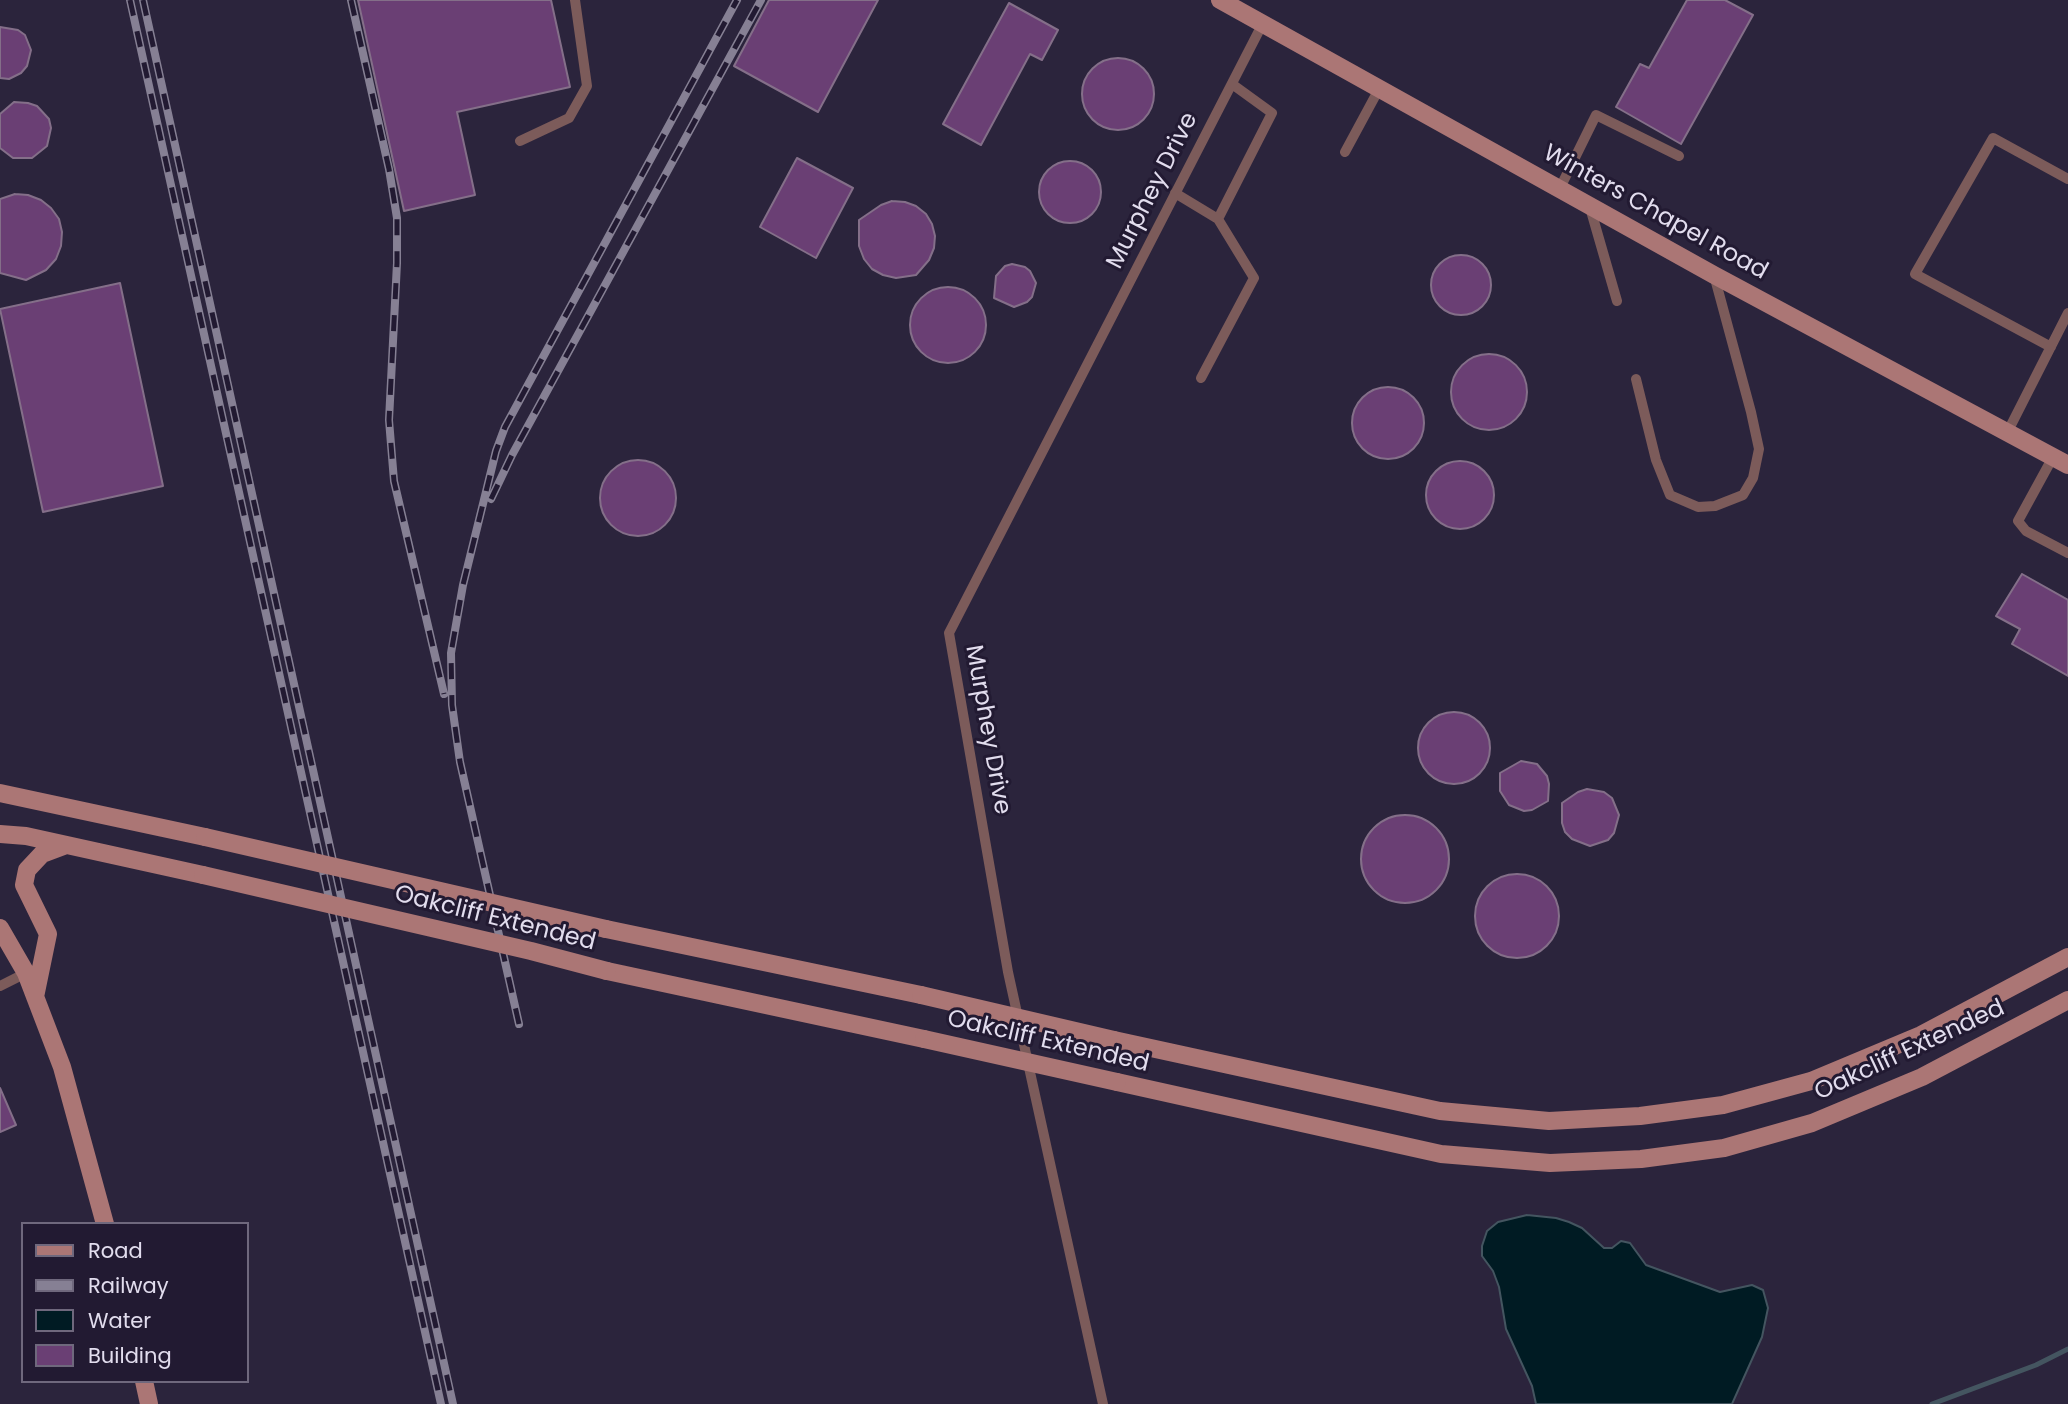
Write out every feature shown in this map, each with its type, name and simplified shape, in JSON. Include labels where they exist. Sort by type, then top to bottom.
[{"type":"main road","name":"Winters Chapel Road","points":[[1220,0],[1714,275],[2060,461]]},
{"type":"main road","name":"Oakcliff Extended","points":[[0,793],[606,929],[921,995],[1440,1111],[1549,1121],[1640,1116],[1723,1105],[1811,1081],[1921,1035],[2068,957]]},
{"type":"main road","name":"Oakcliff Extended","points":[[0,834],[26,836],[203,875],[517,947],[607,971],[1441,1154],[1550,1163],[1641,1159],[1724,1148],[1812,1123],[1922,1077],[2068,1000]]},
{"type":"main road","points":[[35,997],[48,934],[24,885],[27,870],[41,854],[66,845]]},
{"type":"main road","points":[[0,928],[26,973],[62,1067],[104,1222]]},
{"type":"main road","points":[[144,1383],[149,1404]]},
{"type":"lane","points":[[520,141],[569,118],[587,86],[575,0]]},
{"type":"lane","name":"Murphey Drive","points":[[1103,1404],[1008,972],[949,633],[1262,24]]},
{"type":"lane","points":[[1218,219],[1272,113],[1232,84]]},
{"type":"lane","points":[[1345,152],[1379,89]]},
{"type":"lane","points":[[1560,188],[1596,115],[1679,156]]},
{"type":"lane","points":[[2051,347],[1915,274],[1993,138],[2068,179]]},
{"type":"lane","points":[[1175,193],[1218,219],[1254,278],[1201,378]]},
{"type":"lane","points":[[1589,204],[1617,301]]},
{"type":"lane","points":[[1636,379],[1656,460],[1670,495],[1698,507],[1716,506],[1743,495],[1753,478],[1759,449],[1714,275]]},
{"type":"lane","points":[[2007,433],[2068,313]]},
{"type":"lane","points":[[2060,461],[2018,521],[2026,531],[2068,554]]},
{"type":"lane","points":[[0,986],[26,973]]},
{"type":"water","points":[[1527,1215],[1569,1222],[1582,1228],[1604,1248],[1612,1248],[1621,1241],[1630,1243],[1646,1265],[1720,1292],[1752,1285],[1763,1290],[1768,1308],[1762,1337],[1732,1404],[1536,1404],[1532,1386],[1506,1329],[1499,1287],[1493,1271],[1482,1256],[1487,1231],[1498,1222]]},
{"type":"building","points":[[358,0],[551,0],[570,87],[457,112],[475,195],[404,211]]},
{"type":"building","points":[[769,0],[878,0],[818,112],[734,66]]},
{"type":"building","points":[[1687,0],[1725,0],[1753,15],[1681,144],[1616,107],[1640,64],[1649,68]]},
{"type":"building","points":[[1009,3],[1058,30],[1042,60],[1030,54],[981,145],[943,124]]},
{"type":"building","points":[[0,27],[18,30],[25,35],[31,50],[27,66],[21,73],[9,79],[0,78]]},
{"type":"building","points":[[1118,58],[1132,61],[1144,68],[1151,80],[1154,94],[1151,108],[1144,120],[1132,127],[1118,130],[1104,127],[1092,120],[1085,108],[1082,94],[1085,80],[1092,68],[1104,61]]},
{"type":"building","points":[[14,102],[37,106],[49,119],[51,128],[47,146],[32,158],[13,158],[0,148],[0,114]]},
{"type":"building","points":[[797,158],[853,188],[816,258],[760,227]]},
{"type":"building","points":[[1064,161],[1076,161],[1092,170],[1099,180],[1099,204],[1092,214],[1076,223],[1064,223],[1053,218],[1044,209],[1039,198],[1039,186],[1044,175],[1053,166]]},
{"type":"building","points":[[15,194],[41,200],[51,208],[59,219],[62,232],[56,259],[46,270],[26,280],[0,273],[0,199]]},
{"type":"building","points":[[892,201],[916,206],[926,214],[932,224],[934,248],[929,260],[916,275],[896,278],[883,275],[872,269],[859,246],[859,220]]},
{"type":"building","points":[[1461,255],[1478,260],[1486,268],[1491,285],[1486,302],[1478,310],[1461,315],[1444,310],[1436,302],[1431,285],[1436,268],[1444,260]]},
{"type":"building","points":[[1012,264],[1025,267],[1036,283],[1032,297],[1014,307],[994,298],[996,276],[1005,266]]},
{"type":"building","points":[[120,283],[163,486],[43,512],[0,309]]},
{"type":"building","points":[[948,287],[963,290],[975,298],[983,310],[986,325],[983,340],[975,352],[963,360],[948,363],[933,360],[921,352],[913,340],[910,325],[913,310],[921,298],[933,290]]},
{"type":"building","points":[[1489,354],[1504,357],[1516,365],[1524,377],[1527,392],[1524,407],[1516,419],[1504,427],[1489,430],[1474,427],[1462,419],[1454,407],[1451,392],[1454,377],[1462,365],[1474,357]]},
{"type":"building","points":[[1388,387],[1402,390],[1414,397],[1421,409],[1424,423],[1421,437],[1414,449],[1402,456],[1388,459],[1374,456],[1362,449],[1355,437],[1352,423],[1355,409],[1362,397],[1374,390]]},
{"type":"building","points":[[638,460],[653,463],[665,471],[673,483],[676,498],[673,513],[665,525],[653,533],[638,536],[623,533],[611,525],[603,513],[600,498],[603,483],[611,471],[623,463]]},
{"type":"building","points":[[1453,461],[1467,461],[1479,466],[1489,476],[1494,495],[1489,514],[1479,524],[1467,529],[1453,529],[1441,524],[1431,514],[1426,502],[1426,488],[1431,476],[1441,466]]},
{"type":"building","points":[[2022,574],[2068,600],[2068,676],[2012,644],[2020,629],[1996,616]]},
{"type":"building","points":[[1461,712],[1480,722],[1488,734],[1488,762],[1480,774],[1468,782],[1447,784],[1428,774],[1420,762],[1418,741],[1428,722],[1440,714]]},
{"type":"building","points":[[1521,761],[1537,764],[1547,776],[1549,784],[1548,801],[1532,810],[1524,811],[1509,805],[1500,791],[1500,773]]},
{"type":"building","points":[[1587,789],[1604,792],[1612,798],[1619,815],[1614,833],[1608,840],[1590,846],[1572,839],[1565,832],[1562,823],[1562,803]]},
{"type":"building","points":[[1405,815],[1422,818],[1436,828],[1446,842],[1449,859],[1446,876],[1436,890],[1422,900],[1405,903],[1388,900],[1374,890],[1364,876],[1361,859],[1364,842],[1374,828],[1388,818]]},
{"type":"building","points":[[1517,874],[1533,877],[1547,886],[1556,900],[1559,916],[1556,932],[1547,946],[1533,955],[1517,958],[1501,955],[1487,946],[1478,932],[1475,916],[1478,900],[1487,886],[1501,877]]},
{"type":"building","points":[[0,1088],[16,1125],[0,1132]]},
{"type":"waterway","points":[[1932,1404],[2036,1365],[2068,1349]]},
{"type":"railway","points":[[130,0],[441,1404]]},
{"type":"railway","points":[[143,0],[453,1404]]},
{"type":"railway","points":[[351,0],[389,169],[397,218],[389,420],[394,481],[444,694]]},
{"type":"railway","points":[[519,1024],[460,762],[452,705],[451,653],[463,585],[496,451],[505,427],[737,0]]},
{"type":"railway","points":[[491,499],[512,455],[761,0]]}]
